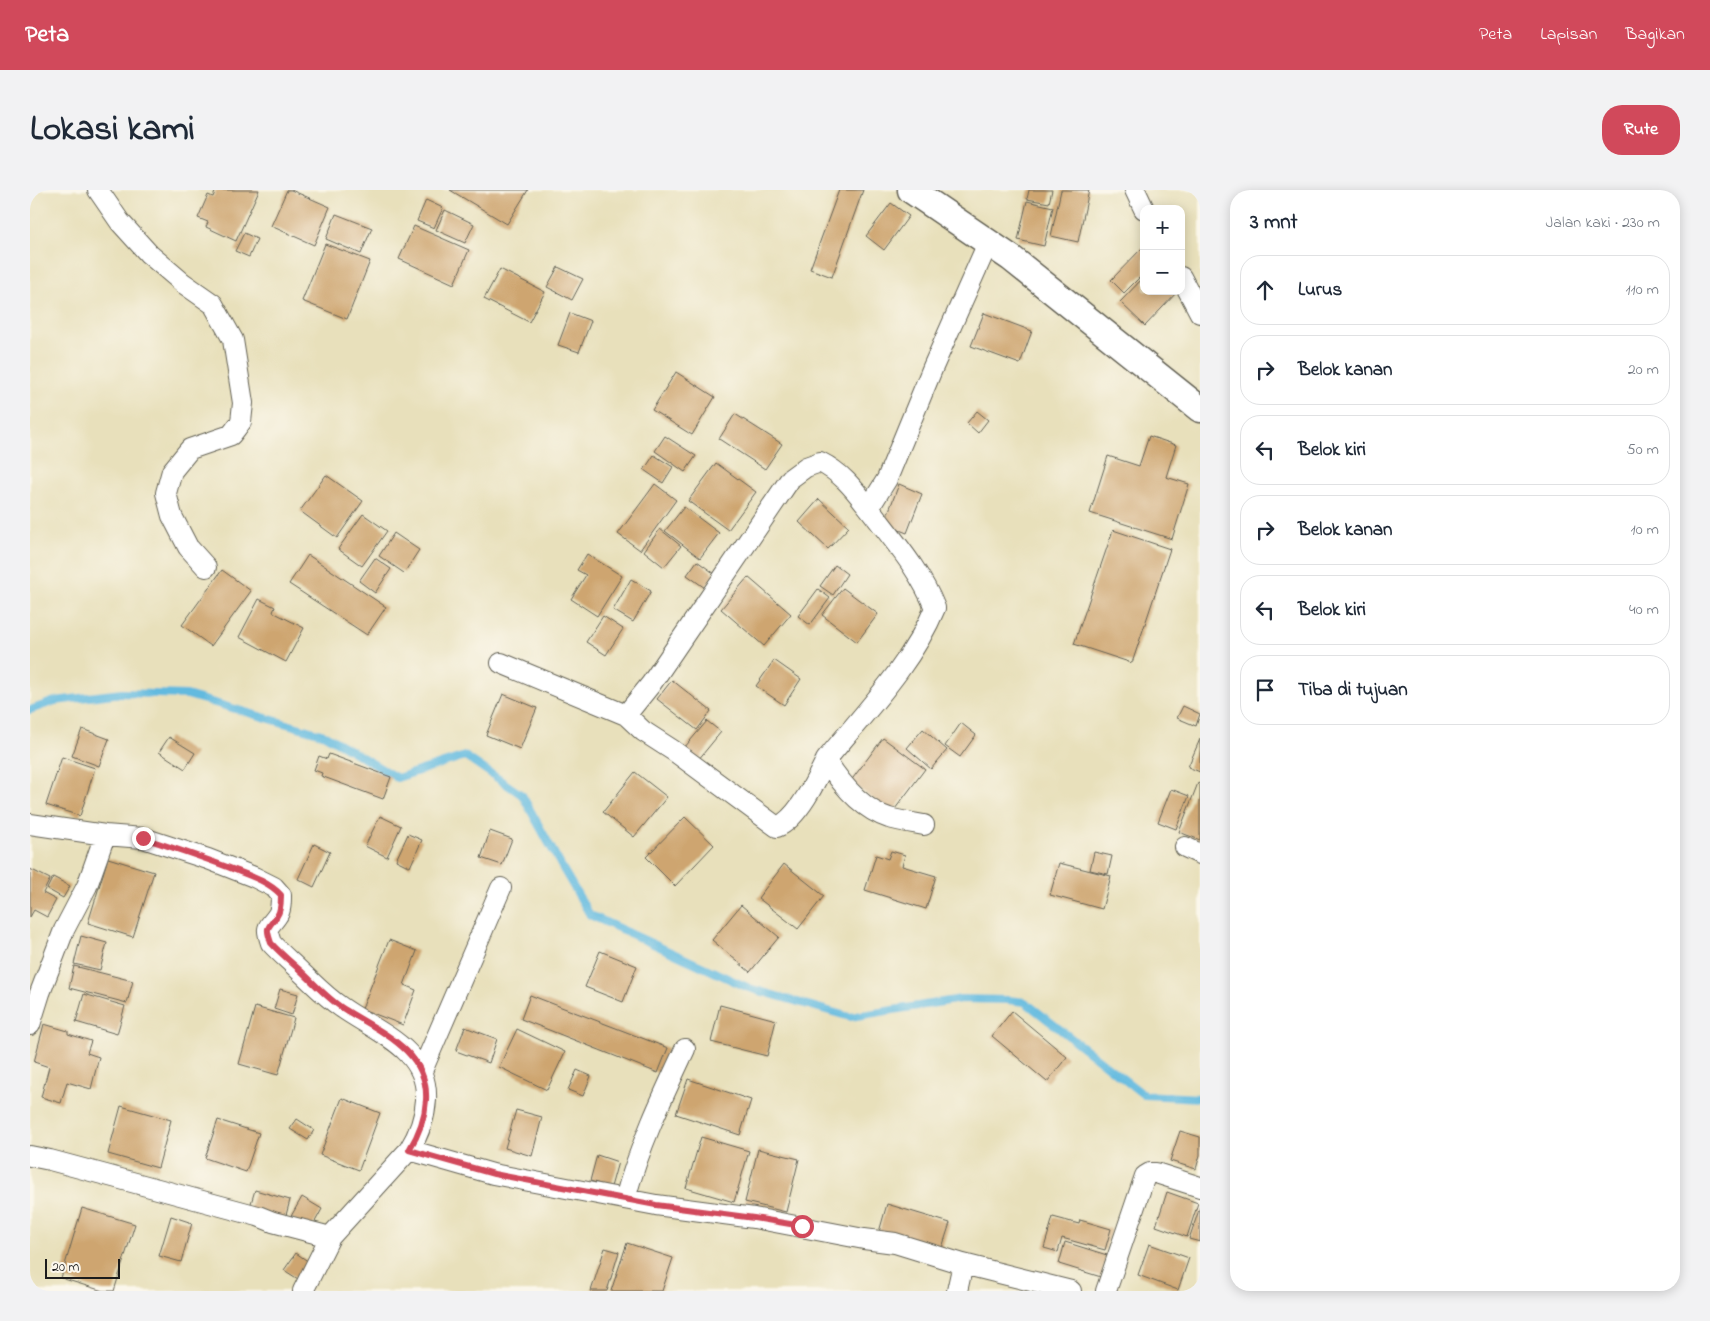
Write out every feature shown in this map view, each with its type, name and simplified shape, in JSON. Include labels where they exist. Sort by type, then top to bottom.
[{"type":"street","points":[[98,190],[120,222],[149,254],[183,283],[213,304],[234,340],[243,403],[241,422],[231,435],[190,449],[172,471],[166,493],[172,516],[188,547],[206,567]]},
{"type":"street","points":[[911,190],[1011,258],[1200,409]]},
{"type":"street","points":[[1135,190],[1142,205]]},
{"type":"street","points":[[869,508],[887,479],[933,367],[988,243]]},
{"type":"street","points":[[1185,285],[1200,313]]},
{"type":"street","points":[[501,663],[626,715],[643,730],[777,827],[790,819],[812,789],[826,760],[901,668],[927,628],[935,608],[928,591],[916,571],[850,483],[834,469],[820,462],[806,467],[791,478],[651,684],[626,715]]},
{"type":"street","points":[[826,760],[850,793],[868,808],[889,818],[924,825]]},
{"type":"street","points":[[30,824],[105,835],[143,838],[208,859],[274,887],[281,895],[281,901],[278,916],[270,924],[267,931],[271,943],[324,994],[404,1048],[422,1071],[426,1092],[425,1115],[416,1138],[409,1150],[330,1238],[303,1291]]},
{"type":"street","points":[[30,1026],[40,993],[64,930],[87,886],[105,835]]},
{"type":"street","points":[[422,1071],[501,888]]},
{"type":"street","points":[[625,1199],[633,1170],[656,1112],[685,1049]]},
{"type":"street","points":[[409,1150],[494,1174],[656,1205],[754,1218],[895,1243],[963,1264],[1070,1291]]},
{"type":"street","points":[[30,1156],[258,1216],[330,1238]]},
{"type":"street","points":[[1106,1291],[1145,1176],[1150,1173],[1156,1173],[1200,1187]]},
{"type":"street","points":[[957,1291],[963,1264]]},
{"type":"building","points":[[216,190],[259,190],[236,241],[206,227],[208,222],[198,218],[208,195],[213,197]]},
{"type":"building","points":[[287,190],[330,207],[314,245],[271,226]]},
{"type":"building","points":[[450,190],[528,190],[507,224]]},
{"type":"building","points":[[839,190],[863,190],[832,277],[810,269]]},
{"type":"building","points":[[1029,190],[1052,190],[1049,203],[1027,199]]},
{"type":"building","points":[[1061,190],[1089,190],[1078,242],[1051,236]]},
{"type":"building","points":[[426,200],[443,208],[434,228],[417,221]]},
{"type":"building","points":[[1027,201],[1053,207],[1044,246],[1018,240]]},
{"type":"building","points":[[891,203],[909,216],[884,250],[866,236]]},
{"type":"building","points":[[445,210],[474,224],[465,243],[436,230]]},
{"type":"building","points":[[336,214],[372,228],[361,254],[326,239]]},
{"type":"building","points":[[414,226],[469,250],[454,284],[399,259]]},
{"type":"building","points":[[244,233],[257,239],[249,257],[235,251]]},
{"type":"building","points":[[325,244],[370,261],[347,319],[302,301]]},
{"type":"building","points":[[1140,250],[1140,277],[1124,293],[1111,280]]},
{"type":"building","points":[[558,267],[583,279],[572,300],[547,287]]},
{"type":"building","points":[[500,269],[545,292],[529,322],[484,299]]},
{"type":"building","points":[[1140,281],[1140,295],[1174,295],[1145,326],[1120,302]]},
{"type":"building","points":[[570,313],[591,321],[579,352],[558,345]]},
{"type":"building","points":[[984,313],[1032,331],[1020,364],[971,346]]},
{"type":"building","points":[[676,372],[715,397],[692,435],[652,410]]},
{"type":"building","points":[[977,411],[988,420],[978,433],[967,423]]},
{"type":"building","points":[[735,414],[782,444],[765,469],[719,439]]},
{"type":"building","points":[[665,436],[696,456],[685,472],[655,451]]},
{"type":"building","points":[[1149,436],[1176,445],[1166,477],[1189,484],[1172,539],[1090,513],[1108,456],[1139,466]]},
{"type":"building","points":[[654,455],[673,467],[663,483],[644,470]]},
{"type":"building","points":[[716,463],[756,492],[728,530],[688,501]]},
{"type":"building","points":[[326,475],[363,501],[337,538],[300,511]]},
{"type":"building","points":[[655,484],[676,500],[640,550],[618,534]]},
{"type":"building","points":[[899,484],[922,494],[907,533],[884,524]]},
{"type":"building","points":[[819,499],[849,527],[828,549],[799,522]]},
{"type":"building","points":[[684,507],[719,533],[700,558],[665,531]]},
{"type":"building","points":[[363,514],[387,531],[362,566],[338,549]]},
{"type":"building","points":[[660,529],[681,546],[664,567],[644,551]]},
{"type":"building","points":[[1113,530],[1170,549],[1132,663],[1074,644]]},
{"type":"building","points":[[394,533],[419,550],[404,573],[379,556]]},
{"type":"building","points":[[587,554],[622,576],[597,616],[571,599],[586,575],[577,570]]},
{"type":"building","points":[[308,555],[386,607],[367,635],[289,584]]},
{"type":"building","points":[[375,558],[391,569],[375,593],[359,581]]},
{"type":"building","points":[[697,561],[715,574],[705,588],[687,575]]},
{"type":"building","points":[[835,565],[847,574],[833,595],[820,586]]},
{"type":"building","points":[[222,570],[251,591],[211,646],[182,625]]},
{"type":"building","points":[[748,577],[791,614],[764,646],[721,609]]},
{"type":"building","points":[[631,579],[651,591],[633,622],[613,610]]},
{"type":"building","points":[[843,588],[878,614],[857,642],[822,615]]},
{"type":"building","points":[[818,589],[830,598],[810,625],[798,616]]},
{"type":"building","points":[[259,599],[275,607],[273,612],[304,628],[286,662],[239,637]]},
{"type":"building","points":[[603,616],[623,629],[606,655],[586,642]]},
{"type":"building","points":[[774,660],[801,679],[784,705],[756,686]]},
{"type":"building","points":[[672,680],[711,711],[697,730],[657,699]]},
{"type":"building","points":[[503,694],[537,708],[520,749],[486,735]]},
{"type":"building","points":[[1183,706],[1200,714],[1196,726],[1177,718]]},
{"type":"building","points":[[707,721],[721,732],[698,760],[684,748]]},
{"type":"building","points":[[961,723],[976,735],[960,757],[945,746]]},
{"type":"building","points":[[82,729],[109,739],[99,766],[72,756]]},
{"type":"building","points":[[923,729],[947,750],[931,769],[907,748]]},
{"type":"building","points":[[169,737],[195,753],[185,769],[159,752]]},
{"type":"building","points":[[883,738],[925,769],[892,813],[850,782]]},
{"type":"building","points":[[1200,739],[1200,772],[1188,767]]},
{"type":"building","points":[[329,754],[391,777],[383,799],[321,776],[322,773],[314,770],[319,756],[327,759]]},
{"type":"building","points":[[62,757],[95,768],[80,816],[46,805]]},
{"type":"building","points":[[635,772],[667,797],[634,837],[603,812]]},
{"type":"building","points":[[1198,783],[1200,784],[1200,840],[1179,832]]},
{"type":"building","points":[[1171,789],[1189,796],[1176,829],[1158,822]]},
{"type":"building","points":[[380,816],[401,826],[387,857],[365,846]]},
{"type":"building","points":[[685,817],[714,845],[675,886],[646,857]]},
{"type":"building","points":[[490,831],[512,839],[502,865],[481,858]]},
{"type":"building","points":[[408,834],[422,840],[410,867],[396,860]]},
{"type":"building","points":[[314,844],[330,852],[314,887],[298,879]]},
{"type":"building","points":[[891,851],[905,855],[902,866],[936,876],[926,909],[865,890],[876,855],[888,859]]},
{"type":"building","points":[[1094,852],[1112,856],[1108,874],[1090,870]]},
{"type":"building","points":[[108,858],[154,872],[133,937],[88,923]]},
{"type":"building","points":[[1059,863],[1111,876],[1102,909],[1050,895]]},
{"type":"building","points":[[784,864],[824,896],[798,929],[758,898]]},
{"type":"building","points":[[30,869],[50,879],[43,893],[56,900],[47,917],[34,910],[30,917]]},
{"type":"building","points":[[53,877],[70,886],[63,898],[47,889]]},
{"type":"building","points":[[741,905],[779,937],[750,972],[712,940]]},
{"type":"building","points":[[81,936],[107,943],[100,970],[74,964]]},
{"type":"building","points":[[389,940],[417,951],[404,985],[416,990],[403,1025],[362,1009]]},
{"type":"building","points":[[600,951],[637,966],[623,1002],[585,987]]},
{"type":"building","points":[[74,966],[133,981],[127,1003],[69,988]]},
{"type":"building","points":[[280,989],[298,994],[292,1015],[274,1009]]},
{"type":"building","points":[[84,994],[125,1006],[117,1034],[76,1022]]},
{"type":"building","points":[[530,995],[668,1048],[658,1073],[521,1019]]},
{"type":"building","points":[[720,1005],[776,1020],[767,1056],[711,1042]]},
{"type":"building","points":[[255,1007],[294,1018],[278,1075],[239,1064]]},
{"type":"building","points":[[1012,1011],[1067,1057],[1047,1082],[992,1036]]},
{"type":"building","points":[[44,1024],[68,1031],[68,1034],[91,1041],[87,1053],[99,1057],[91,1089],[67,1082],[61,1103],[41,1097],[49,1067],[34,1062]]},
{"type":"building","points":[[465,1027],[497,1039],[489,1063],[456,1051]]},
{"type":"building","points":[[517,1029],[565,1052],[547,1090],[499,1067]]},
{"type":"building","points":[[577,1070],[591,1076],[583,1096],[568,1090]]},
{"type":"building","points":[[688,1079],[751,1100],[740,1135],[676,1114]]},
{"type":"building","points":[[342,1098],[380,1113],[359,1170],[320,1155]]},
{"type":"building","points":[[121,1106],[171,1120],[158,1168],[108,1154]]},
{"type":"building","points":[[516,1110],[542,1117],[532,1156],[505,1148]]},
{"type":"building","points":[[297,1119],[314,1130],[308,1140],[290,1129]]},
{"type":"building","points":[[218,1120],[259,1133],[246,1172],[205,1158]]},
{"type":"building","points":[[1180,1131],[1200,1137],[1200,1155],[1196,1169],[1170,1161]]},
{"type":"building","points":[[701,1137],[749,1151],[734,1202],[686,1188]]},
{"type":"building","points":[[758,1149],[799,1159],[786,1212],[745,1202]]},
{"type":"building","points":[[597,1155],[618,1162],[611,1187],[590,1181]]},
{"type":"building","points":[[255,1190],[290,1200],[285,1219],[249,1210]]},
{"type":"building","points":[[1167,1192],[1198,1203],[1187,1237],[1156,1226]]},
{"type":"building","points":[[302,1197],[322,1209],[311,1229],[290,1218]]},
{"type":"building","points":[[887,1204],[950,1223],[941,1251],[879,1232]]},
{"type":"building","points":[[1200,1207],[1200,1242],[1189,1239]]},
{"type":"building","points":[[82,1208],[135,1224],[114,1291],[103,1291],[61,1278]]},
{"type":"building","points":[[171,1216],[192,1223],[181,1262],[159,1256]]},
{"type":"building","points":[[1053,1217],[1079,1224],[1080,1220],[1111,1229],[1105,1250],[1062,1238],[1058,1252],[1044,1248]]},
{"type":"building","points":[[1065,1242],[1107,1255],[1101,1277],[1059,1264]]},
{"type":"building","points":[[627,1243],[673,1258],[662,1291],[611,1291]]},
{"type":"building","points":[[1149,1244],[1189,1258],[1178,1290],[1138,1275]]},
{"type":"building","points":[[605,1248],[619,1252],[607,1291],[591,1291]]},
{"type":"building","points":[[296,1253],[309,1262],[298,1279],[284,1270]]},
{"type":"waterway","points":[[30,710],[55,701],[122,693],[187,695],[325,735],[397,778],[465,756],[522,795],[590,915],[749,988],[850,1017],[961,999],[1025,1002],[1144,1095],[1200,1098]]},
{"type":"route","points":[[143,838],[208,859],[254,877],[274,887],[281,895],[281,907],[278,916],[270,924],[267,931],[271,943],[324,994],[404,1048],[422,1071],[426,1092],[425,1115],[409,1150],[494,1174],[656,1205],[802,1226]]}]
